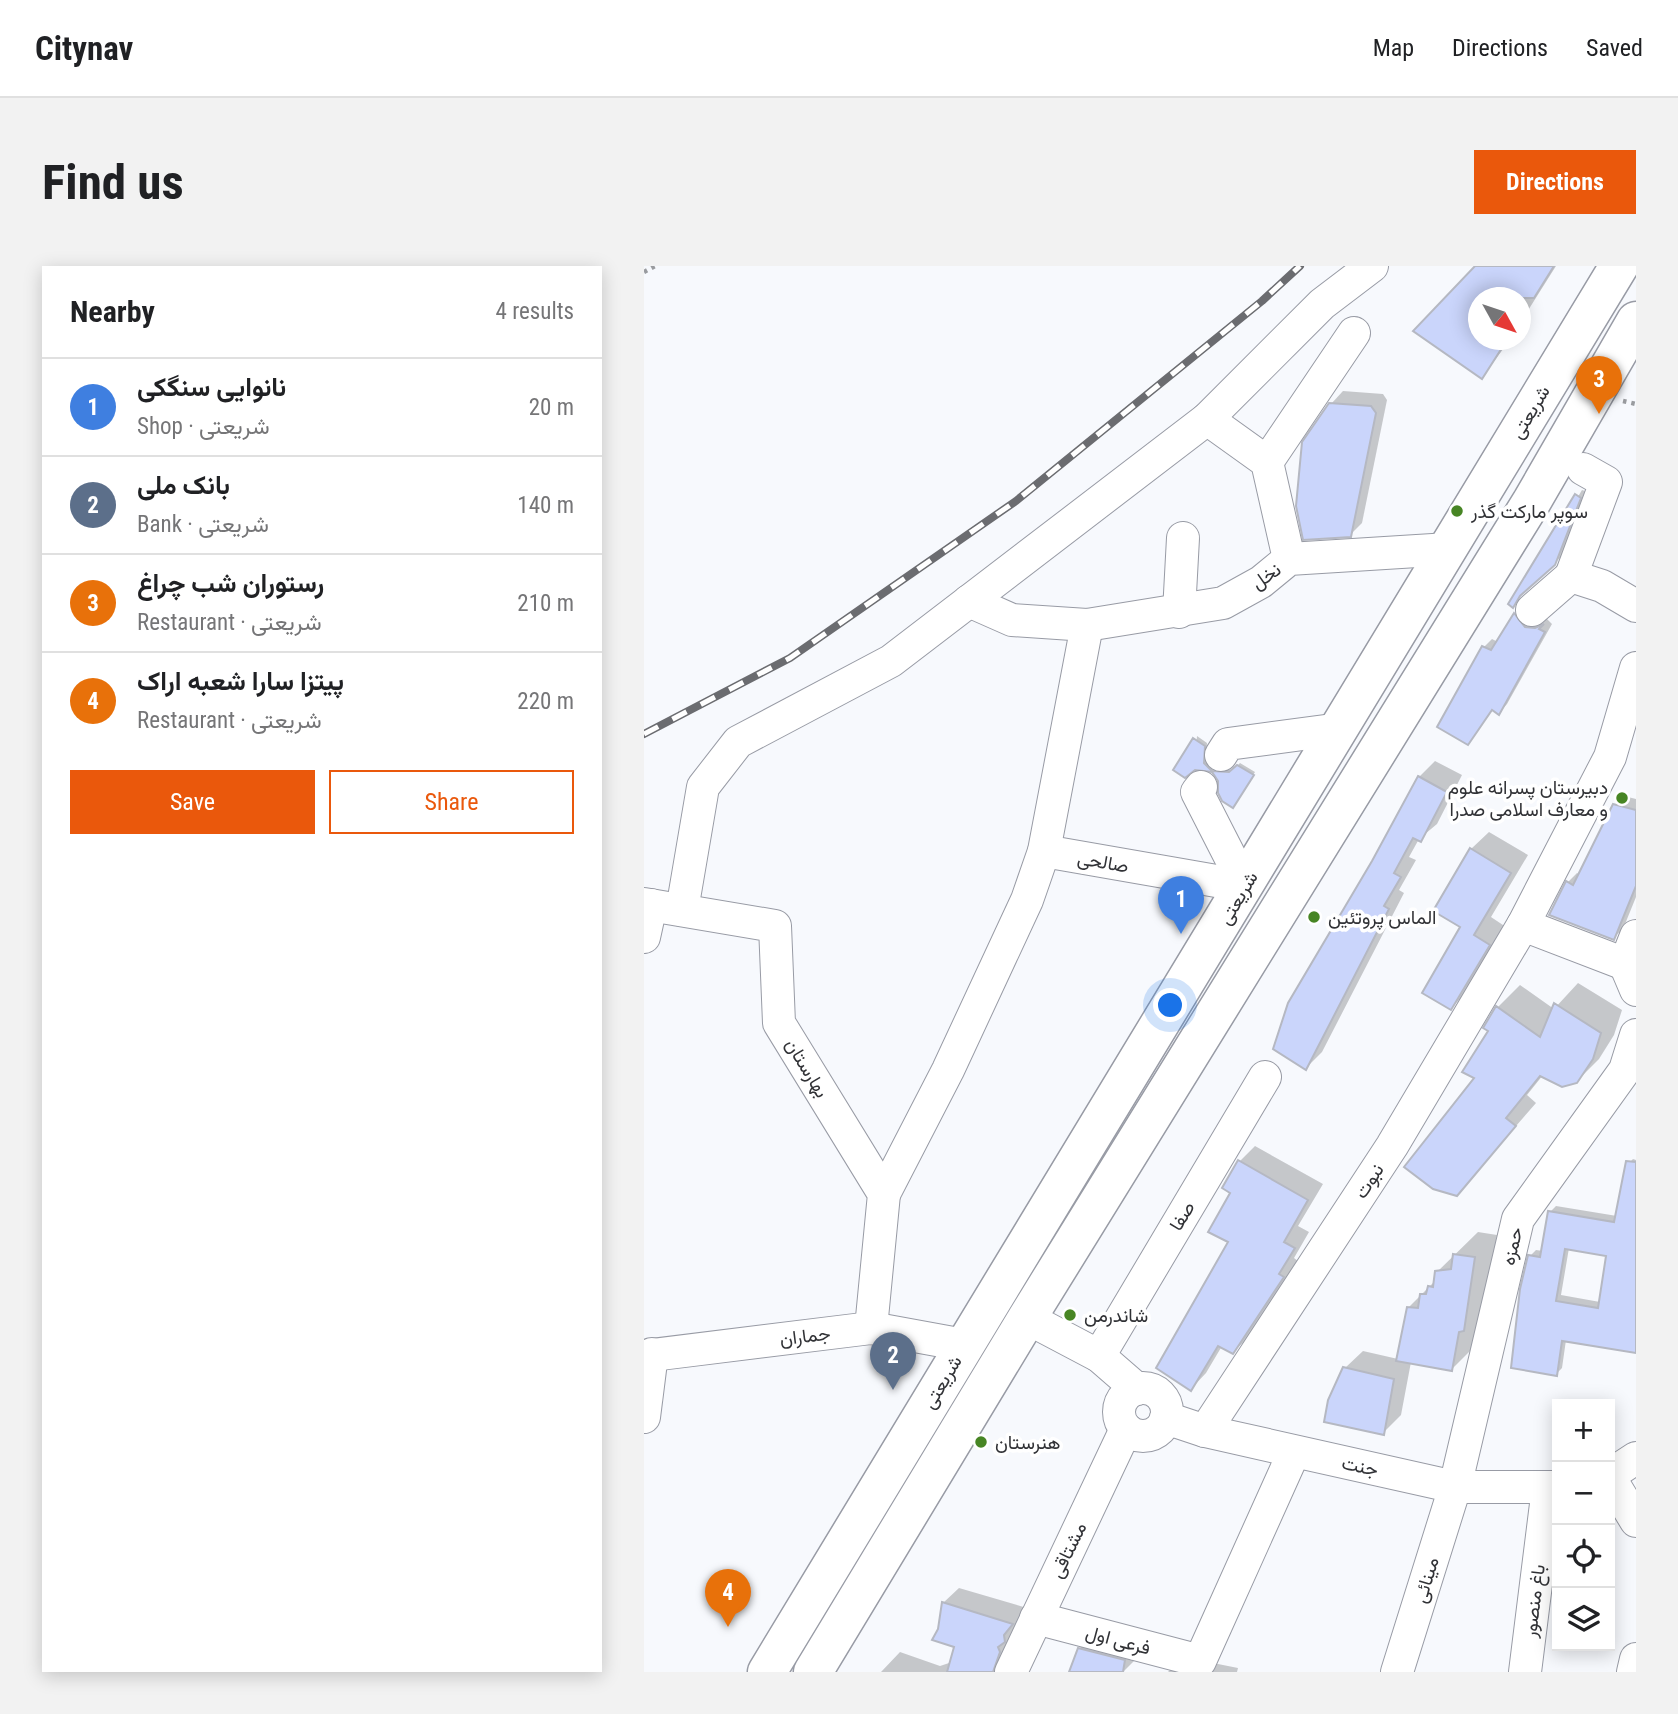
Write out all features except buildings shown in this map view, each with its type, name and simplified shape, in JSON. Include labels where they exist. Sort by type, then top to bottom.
[{"type":"main road","points":[[1621,266],[1629,277],[1636,281]]},
{"type":"main road","name":"شریعتی","points":[[767,1672],[1449,549],[1572,341],[1621,266]]},
{"type":"main road","name":"شریعتی","points":[[813,1672],[1027,1318],[1316,855],[1532,500],[1636,321]]},
{"type":"main road","points":[[1572,341],[1593,337],[1609,351],[1612,361]]},
{"type":"street","points":[[682,910],[703,786],[738,742],[891,661],[1207,419],[1322,304],[1372,266]]},
{"type":"street","points":[[1267,463],[1354,332]]},
{"type":"street","points":[[1207,419],[1267,463],[1289,559]]},
{"type":"street","points":[[1532,610],[1571,576],[1606,481],[1583,469]]},
{"type":"street","points":[[1179,612],[1184,538]]},
{"type":"street","name":"نخل","points":[[969,601],[1012,620],[1087,625],[1223,603],[1261,582],[1289,559],[1449,549]]},
{"type":"street","points":[[1571,576],[1602,586],[1636,606]]},
{"type":"street","points":[[871,1328],[884,1194],[948,1070],[1027,900],[1044,851],[1087,625]]},
{"type":"street","name":"نبوت","points":[[1205,1431],[1392,1146],[1523,925],[1610,757],[1636,668]]},
{"type":"street","points":[[1221,755],[1228,744],[1340,729]]},
{"type":"street","points":[[1200,787],[1198,792],[1245,886]]},
{"type":"street","name":"صالحی","points":[[1044,851],[1245,886]]},
{"type":"street","points":[[644,937],[647,904]]},
{"type":"street","name":"بهارستان","points":[[647,904],[775,926],[779,1023],[884,1194]]},
{"type":"street","points":[[1523,925],[1633,963]]},
{"type":"street","name":"حمزه","points":[[1455,1487],[1518,1219],[1625,1070],[1636,1035]]},
{"type":"street","name":"صفا","points":[[1099,1356],[1265,1076]]},
{"type":"street","points":[[1027,1318],[1099,1356],[1137,1389]]},
{"type":"street","name":"جماران","points":[[648,1355],[871,1328],[964,1345]]},
{"type":"street","points":[[644,1417],[648,1355]]},
{"type":"street","points":[[1144,1388],[1157,1393],[1166,1404],[1166,1418],[1156,1432],[1141,1436],[1126,1429],[1120,1416],[1121,1403],[1137,1389],[1144,1388]]},
{"type":"street","name":"جنت","points":[[1166,1418],[1205,1431],[1455,1487],[1552,1488]]},
{"type":"street","name":"مشتاقی","points":[[1011,1672],[1126,1429]]},
{"type":"street","name":"فرعی اول","points":[[1036,1618],[1136,1659],[1200,1661],[1294,1452]]},
{"type":"street","points":[[1625,1462],[1636,1521]]},
{"type":"street","name":"مینائی","points":[[1397,1672],[1455,1487]]},
{"type":"street","name":"باغ منصور","points":[[1525,1672],[1552,1495]]},
{"type":"street","points":[[1633,1672],[1636,1659]]},
{"type":"path","points":[[644,272],[655,266]]},
{"type":"railway","points":[[644,734],[790,658],[1016,501],[1262,301],[1300,266]]},
{"type":"place","name":"رستوران شب چراغ","points":[[1599,414]]},
{"type":"place","name":"سوپر مارکت گذر","points":[[1457,511]]},
{"type":"place","name":"دبیرستان پسرانه علوم و معارف اسلامی صدرا","points":[[1622,798]]},
{"type":"place","name":"الماس پروتئین","points":[[1314,917]]},
{"type":"place","name":"نانوایی سنگکی","points":[[1181,934]]},
{"type":"place","name":"شاندرمن","points":[[1070,1315]]},
{"type":"place","name":"بانک ملی","points":[[893,1390]]},
{"type":"place","name":"هنرستان","points":[[981,1442]]},
{"type":"place","name":"پیتزا سارا شعبه اراک","points":[[728,1627]]}]
